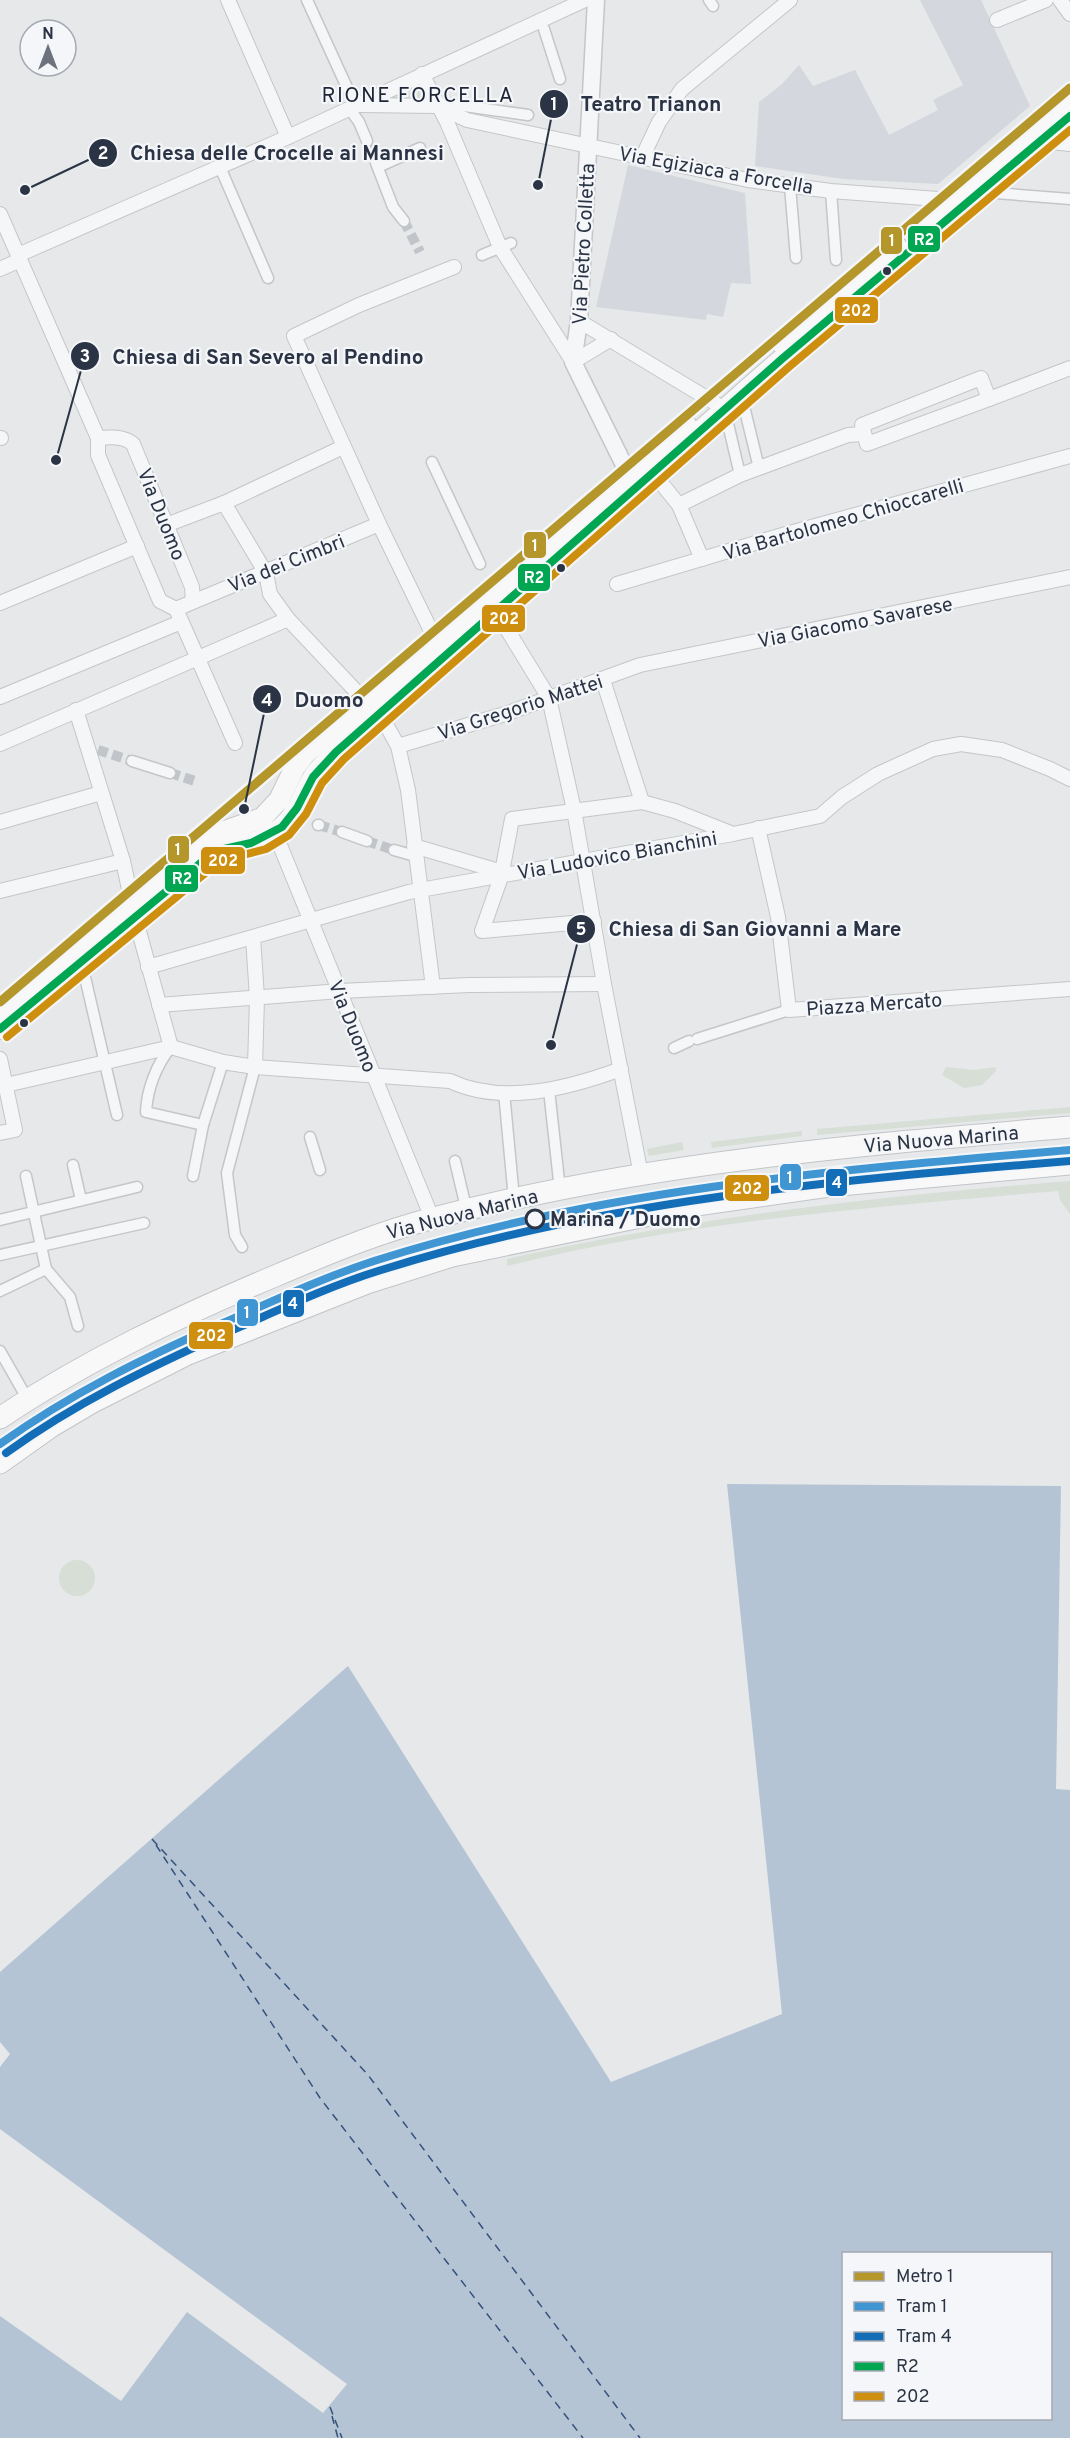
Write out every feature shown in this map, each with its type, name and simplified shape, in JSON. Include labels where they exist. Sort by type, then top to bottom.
[{"type":"main road","points":[[0,1009],[133,908],[210,844],[262,818],[279,800],[295,767],[306,753],[372,709],[497,613],[653,473],[867,268],[1070,98]]},
{"type":"main road","points":[[210,844],[258,842],[286,824],[319,769],[436,640],[628,475],[741,394],[900,258],[983,192],[1070,116]]},
{"type":"main road","points":[[0,1029],[81,960],[133,908]]},
{"type":"main road","name":"Via Nuova Marina","points":[[0,1419],[81,1368],[214,1302],[346,1246],[432,1218],[642,1174],[722,1162],[928,1139],[1070,1127]]},
{"type":"main road","name":"Via Nuova Marina","points":[[0,1462],[52,1426],[91,1403],[188,1354],[367,1283],[452,1256],[638,1216],[726,1200],[829,1186],[1070,1164]]},
{"type":"street","points":[[228,0],[288,137]]},
{"type":"street","points":[[307,0],[367,141]]},
{"type":"street","points":[[0,269],[19,257],[288,137],[422,74],[542,25],[585,0]]},
{"type":"street","name":"Via Pietro Colletta","points":[[573,363],[579,321],[596,0]]},
{"type":"street","points":[[642,158],[659,122],[682,89],[790,0]]},
{"type":"street","points":[[997,20],[1046,0]]},
{"type":"street","points":[[1060,0],[1070,14]]},
{"type":"street","points":[[542,25],[560,79]]},
{"type":"street","points":[[422,74],[505,245],[573,363],[628,475]]},
{"type":"street","points":[[352,107],[450,104],[528,115]]},
{"type":"street","name":"Via Egiziaca a Forcella","points":[[437,106],[467,120],[748,180],[831,191],[951,200]]},
{"type":"street","points":[[1042,141],[1070,144]]},
{"type":"street","points":[[404,221],[393,207],[377,165],[420,148]]},
{"type":"street","points":[[220,167],[268,278]]},
{"type":"street","points":[[790,186],[796,258]]},
{"type":"street","points":[[831,191],[836,260]]},
{"type":"street","points":[[983,192],[1070,199]]},
{"type":"street","name":"Via Duomo","points":[[0,214],[98,438],[98,455],[160,601],[178,615],[235,743]]},
{"type":"street","points":[[482,255],[505,245]]},
{"type":"street","points":[[436,640],[343,447],[294,336],[457,265]]},
{"type":"street","points":[[579,321],[720,407],[740,475]]},
{"type":"street","points":[[573,363],[611,339]]},
{"type":"street","points":[[989,399],[981,378],[862,425],[867,444],[989,399],[1070,369]]},
{"type":"street","points":[[741,394],[759,468]]},
{"type":"street","points":[[680,505],[740,475],[848,435],[864,434]]},
{"type":"street","name":"Via Duomo","points":[[98,438],[120,438],[129,440],[133,444],[192,587],[193,601]]},
{"type":"street","points":[[166,525],[224,503],[343,447]]},
{"type":"street","name":"Via Bartolomeo Chioccarelli","points":[[617,584],[1070,456]]},
{"type":"street","points":[[432,462],[480,564]]},
{"type":"street","points":[[653,473],[680,505],[702,559]]},
{"type":"street","points":[[224,503],[266,573],[270,594],[288,619],[372,709],[398,746],[408,790],[433,987]]},
{"type":"street","name":"Via dei Cimbri","points":[[193,601],[266,573],[379,524]]},
{"type":"street","points":[[0,603],[137,546]]},
{"type":"street","name":"Via Giacomo Savarese","points":[[640,665],[1070,577]]},
{"type":"street","points":[[0,697],[178,615],[193,601]]},
{"type":"street","points":[[497,613],[549,698],[584,860],[604,984],[642,1174]]},
{"type":"street","points":[[0,744],[288,619]]},
{"type":"street","name":"Via Gregorio Mattei","points":[[398,746],[505,714],[640,665]]},
{"type":"street","points":[[603,680],[642,802]]},
{"type":"street","points":[[76,710],[92,751],[123,861],[148,968],[171,1047]]},
{"type":"street","points":[[594,921],[482,931],[501,874],[512,819],[642,802],[675,811],[733,834],[820,816],[842,797],[878,774],[933,749],[961,744],[1002,750],[1070,779]]},
{"type":"street","points":[[132,761],[170,773]]},
{"type":"street","points":[[0,822],[102,793]]},
{"type":"street","name":"Piazza Mercato","points":[[758,828],[778,917],[789,1010],[1070,989]]},
{"type":"street","points":[[342,832],[367,841]]},
{"type":"street","name":"Via Duomo","points":[[275,833],[432,1218]]},
{"type":"street","name":"Via Ludovico Bianchini","points":[[148,968],[420,890],[733,834]]},
{"type":"street","points":[[394,850],[414,847],[501,874]]},
{"type":"street","points":[[0,891],[123,861]]},
{"type":"street","points":[[242,1247],[235,1235],[226,1173],[255,1067],[254,937]]},
{"type":"street","points":[[81,960],[117,1115]]},
{"type":"street","points":[[159,1005],[433,987],[604,984]]},
{"type":"street","points":[[674,1048],[789,1010]]},
{"type":"street","points":[[6,1085],[171,1047],[224,1062],[255,1067],[450,1081],[473,1090],[504,1092],[549,1090],[580,1084],[621,1069]]},
{"type":"street","points":[[171,1047],[165,1054],[147,1094],[146,1112],[203,1125]]},
{"type":"street","points":[[0,1059],[15,1130],[0,1133]]},
{"type":"street","points":[[193,1176],[203,1125],[224,1062]]},
{"type":"street","points":[[549,1090],[560,1190]]},
{"type":"street","points":[[504,1092],[514,1199]]},
{"type":"street","points":[[310,1137],[320,1170]]},
{"type":"street","points":[[455,1161],[464,1199]]},
{"type":"street","points":[[73,1165],[81,1200]]},
{"type":"street","points":[[26,1176],[46,1269],[70,1297],[78,1326]]},
{"type":"street","points":[[0,1220],[137,1187]]},
{"type":"street","points":[[0,1255],[144,1224]]},
{"type":"street","points":[[0,1291],[46,1269]]},
{"type":"street","points":[[0,1354],[28,1400]]},
{"type":"shaded area","points":[[920,0],[981,0],[1030,106],[938,184],[843,179],[755,166],[759,102],[782,84],[799,65],[813,86],[855,70],[889,135],[938,110],[933,100],[963,85]]},
{"type":"shaded area","points":[[416,81],[425,102],[370,102]]},
{"type":"shaded area","points":[[628,165],[745,193],[751,284],[731,283],[723,317],[707,314],[706,320],[596,307]]},
{"type":"shaded area","points":[[946,1067],[974,1070],[996,1067],[996,1071],[982,1085],[964,1088],[942,1075]]},
{"type":"shaded area","points":[[1070,1107],[1070,1113],[817,1135],[817,1129]]},
{"type":"shaded area","points":[[802,1131],[802,1136],[712,1148],[711,1142]]},
{"type":"shaded area","points":[[682,1142],[684,1150],[649,1156],[647,1149]]},
{"type":"shaded area","points":[[1070,1181],[1070,1214],[1060,1200],[1058,1191],[919,1203],[712,1227],[643,1238],[507,1266],[507,1259],[647,1231],[717,1220],[857,1201]]},
{"type":"shaded area","points":[[77,1560],[89,1566],[95,1578],[89,1590],[77,1596],[65,1590],[59,1578],[65,1566]]},
{"type":"water","points":[[727,1484],[1061,1486],[1056,1789],[1070,1790],[1070,2438],[0,2438],[0,2316],[121,2401],[187,2312],[323,2413],[347,2384],[0,2129],[0,2067],[10,2054],[0,2042],[0,1972],[348,1666],[611,2082],[782,2014]]},
{"type":"ferry route","points":[[152,1839],[368,2075],[640,2438]]},
{"type":"ferry route","points":[[156,1845],[320,2098],[583,2438]]},
{"type":"ferry route","points":[[330,2407],[342,2438]]},
{"type":"ferry route","points":[[332,2416],[338,2438]]},
{"type":"tunnel","points":[[367,141],[376,163]]},
{"type":"tunnel","points":[[404,221],[420,252]]},
{"type":"tunnel","points":[[98,750],[132,761]]},
{"type":"tunnel","points":[[170,773],[195,781]]},
{"type":"tunnel","points":[[319,825],[342,832]]},
{"type":"tunnel","points":[[367,841],[394,850]]},
{"type":"metro line","name":"1","points":[[0,1002],[1070,88]]},
{"type":"tram line","name":"1","points":[[0,1444],[81,1393],[194,1336],[336,1275],[374,1261],[459,1236],[545,1216],[719,1186],[894,1166],[1070,1150]]},
{"type":"tram line","name":"4","points":[[6,1453],[86,1402],[228,1332],[359,1277],[463,1247],[548,1227],[721,1196],[895,1176],[1070,1161]]},
{"type":"transit line","name":"R2","points":[[0,1029],[215,851],[251,843],[282,827],[297,808],[313,777],[336,752],[783,358],[1070,116]]},
{"type":"transit line","name":"202","points":[[7,1037],[220,861],[266,849],[289,835],[306,814],[322,783],[344,759],[790,366],[1070,130]]},
{"type":"transit line","name":"202","points":[[6,1448],[53,1416],[102,1387],[171,1352],[361,1273],[486,1235],[568,1217],[734,1189],[903,1171],[1070,1157]]},
{"type":"place","name":"Teatro Trianon","points":[[538,185]]},
{"type":"place","name":"Chiesa delle Crocelle ai Mannesi","points":[[25,190]]},
{"type":"place","name":"Chiesa di San Severo al Pendino","points":[[56,460]]},
{"type":"place","name":"Duomo","points":[[244,809]]},
{"type":"place","name":"Chiesa di San Giovanni a Mare","points":[[551,1045]]},
{"type":"place","name":"Marina / Duomo","points":[[535,1219]]},
{"type":"district","name":"RIONE FORCELLA","points":[[418,95]]}]
